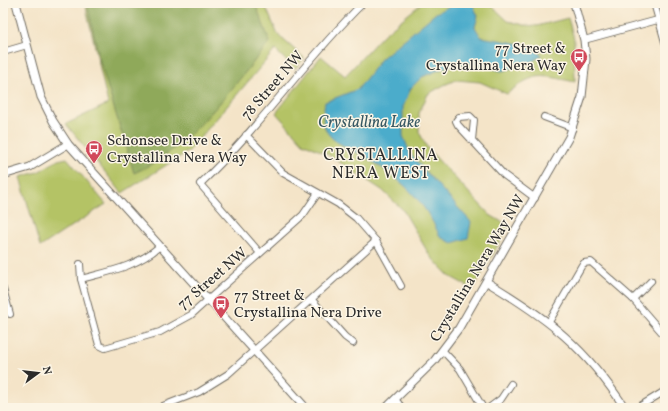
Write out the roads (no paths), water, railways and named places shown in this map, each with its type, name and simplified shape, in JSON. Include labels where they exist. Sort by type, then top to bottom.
[{"type":"street","points":[[16,3],[41,97],[53,121],[68,144],[306,408]]},
{"type":"street","name":"78 Street NW","points":[[260,253],[200,184],[223,162],[328,39],[363,3]]},
{"type":"street","name":"Crystallina Nera Way NW","points":[[386,408],[443,351],[459,328],[563,149],[573,128],[582,98],[584,79],[584,40],[574,3]]},
{"type":"street","points":[[654,3],[662,19],[665,42]]},
{"type":"street","points":[[584,40],[662,19]]},
{"type":"street","points":[[3,52],[27,45]]},
{"type":"street","points":[[544,117],[573,128]]},
{"type":"street","points":[[246,135],[280,170],[347,210],[364,226],[376,241],[401,286]]},
{"type":"street","points":[[472,140],[504,175],[535,198]]},
{"type":"street","points":[[3,175],[30,167],[68,144]]},
{"type":"street","name":"77 Street NW","points":[[81,279],[98,343],[102,347],[109,347],[160,332],[184,320],[209,300],[303,215],[318,193]]},
{"type":"street","points":[[163,406],[210,386],[233,370],[376,241]]},
{"type":"street","points":[[80,264],[81,279],[131,265],[143,259],[160,246]]},
{"type":"street","points":[[549,322],[582,265],[588,262],[598,266],[633,299],[665,336]]},
{"type":"street","points":[[633,299],[651,281]]},
{"type":"street","points":[[487,282],[549,322],[592,362],[625,408]]},
{"type":"street","points":[[3,289],[10,314]]},
{"type":"street","points":[[312,300],[345,337],[353,343]]},
{"type":"street","points":[[443,351],[460,369],[483,408]]},
{"type":"street","points":[[489,408],[501,399],[512,384]]},
{"type":"street","points":[[637,408],[665,391]]},
{"type":"street","points":[[395,400],[402,408]]},
{"type":"water","name":"Crystallina Lake","points":[[456,3],[472,3],[478,16],[475,27],[481,37],[527,45],[542,55],[531,62],[502,71],[472,63],[448,66],[422,77],[411,88],[403,107],[403,136],[411,155],[471,222],[468,238],[452,243],[440,237],[426,211],[410,190],[400,181],[377,164],[341,145],[333,139],[325,128],[323,115],[325,102],[358,89],[381,59],[436,13]]},
{"type":"place","name":"77 Street & Crystallina Nera Way","points":[[579,72]]},
{"type":"place","name":"Schonsee Drive & Crystallina Nera Way","points":[[94,164]]},
{"type":"place","name":"77 Street & Crystallina Nera Drive","points":[[221,319]]},
{"type":"district","name":"CRYSTALLINA NERA WEST","points":[[381,163]]}]
